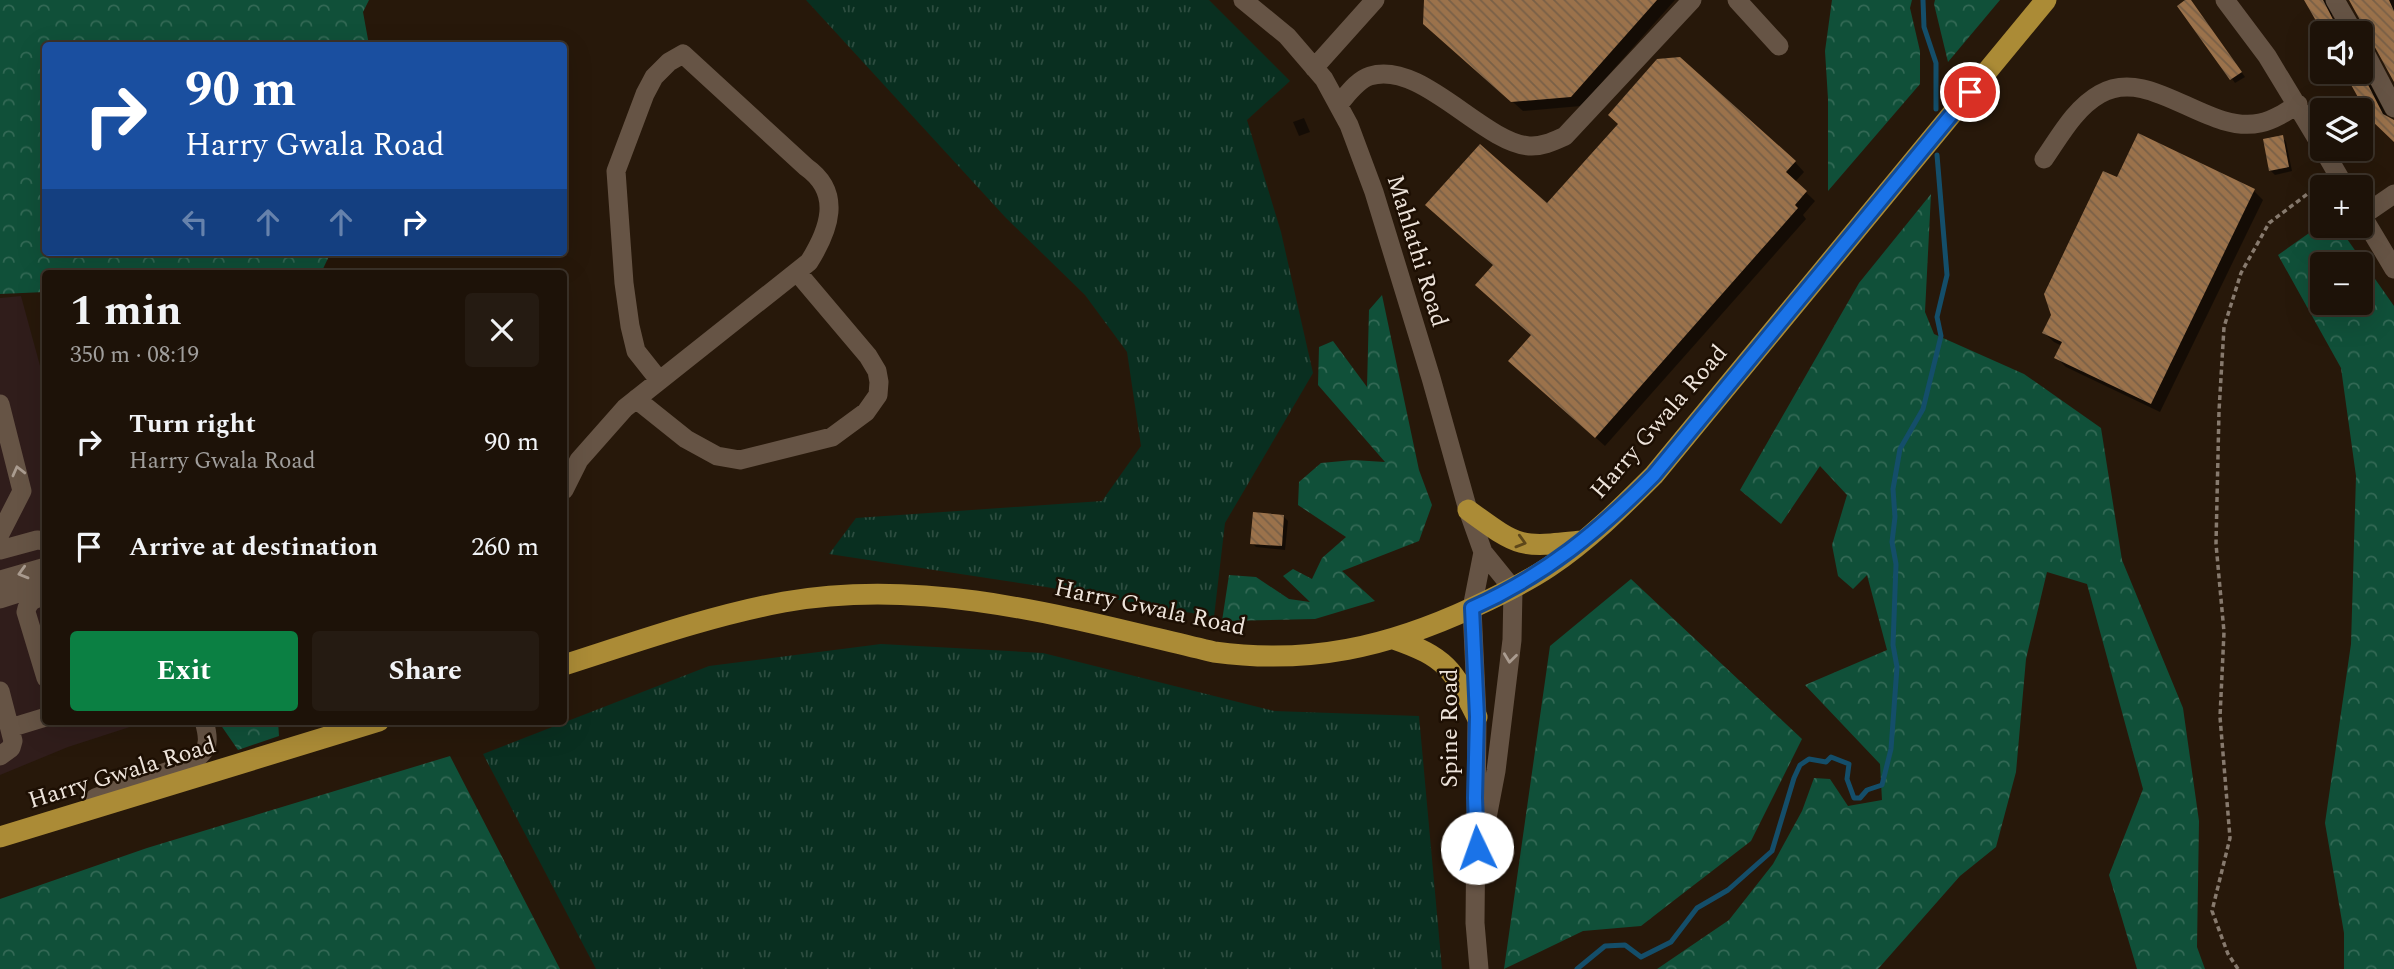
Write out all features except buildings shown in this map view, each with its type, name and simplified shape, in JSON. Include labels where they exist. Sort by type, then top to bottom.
[{"type":"main road","name":"Harry Gwala Road","points":[[567,664],[632,643],[785,602],[838,596],[893,594],[962,597],[1025,608],[1214,652],[1278,657],[1334,651],[1394,639],[1418,632],[1472,608],[1513,589],[1550,566],[1612,517],[1654,475],[2046,0]]},
{"type":"main road","points":[[1468,510],[1505,537],[1521,544],[1537,546],[1583,541]]},
{"type":"main road","points":[[1394,639],[1437,657],[1458,679],[1477,717]]},
{"type":"main road","name":"Harry Gwala Road","points":[[2,837],[366,725]]},
{"type":"street","name":"Mahlathi Road","points":[[1243,0],[1287,36],[1324,79],[1349,125],[1374,192],[1468,510],[1483,552],[1513,589]]},
{"type":"street","points":[[1314,68],[1375,0]]},
{"type":"street","points":[[1338,104],[1368,76],[1383,74],[1407,79],[1452,103],[1515,143],[1531,146],[1550,143],[1565,136],[1692,0]]},
{"type":"street","points":[[1737,0],[1779,46]]},
{"type":"street","points":[[2225,0],[2267,56],[2310,125]]},
{"type":"street","points":[[2335,0],[2347,21]]},
{"type":"street","points":[[567,484],[579,460],[625,408],[809,262],[825,231],[829,199],[819,176],[688,58],[680,55],[663,67],[645,94],[616,171],[624,284],[630,326],[636,351],[659,380]]},
{"type":"street","points":[[2373,68],[2394,108]]},
{"type":"street","points":[[2044,159],[2079,110],[2100,94],[2116,87],[2137,87],[2221,120],[2238,123],[2257,124],[2275,118],[2298,104]]},
{"type":"street","points":[[2373,207],[2394,194]]},
{"type":"street","points":[[2373,235],[2394,269]]},
{"type":"street","points":[[636,399],[686,439],[717,456],[740,460],[832,436],[866,412],[877,395],[877,371],[868,356],[797,272]]},
{"type":"street","points":[[0,404],[22,491],[0,534]]},
{"type":"street","points":[[0,550],[42,541]]},
{"type":"street","points":[[1472,608],[1483,552]]},
{"type":"street","points":[[0,580],[42,567]]},
{"type":"street","points":[[0,599],[42,586]]},
{"type":"street","name":"Spine Road","points":[[1477,848],[1487,818],[1496,771],[1512,640],[1513,589]]},
{"type":"street","points":[[42,597],[33,599],[26,612],[42,665]]},
{"type":"street","name":"Spine Road","points":[[1472,608],[1477,717],[1475,923],[1479,969]]},
{"type":"street","points":[[0,691],[13,741],[11,748],[0,757]]},
{"type":"street","points":[[10,728],[42,718]]},
{"type":"street","points":[[2,837],[94,798],[188,764],[201,756],[207,746],[209,736],[205,725]]},
{"type":"path","points":[[2238,969],[2228,954],[2212,911],[2230,838],[2220,717],[2224,632],[2216,544],[2224,327],[2241,273],[2269,223],[2310,199]]},
{"type":"shaded area","points":[[21,296],[42,373],[42,725],[136,725],[68,747],[0,775],[0,298]]},
{"type":"green space","points":[[0,0],[369,0],[363,12],[368,42],[42,42],[42,256],[329,256],[322,270],[42,270],[42,292],[0,294]]},
{"type":"green space","points":[[806,0],[1209,0],[1290,81],[1247,120],[1281,232],[1313,373],[1225,523],[1214,617],[1046,587],[829,554],[856,518],[1102,501],[1141,446],[1127,352],[1085,295],[1006,218]]},
{"type":"green space","points":[[1832,0],[1912,0],[1910,8],[1920,51],[1920,84],[1828,191],[1825,51]]},
{"type":"green space","points":[[1935,0],[2000,0],[1948,62]]},
{"type":"green space","points":[[1931,194],[1925,312],[1934,334],[2024,374],[2101,428],[2122,560],[2183,708],[2199,821],[2197,947],[2205,969],[2137,969],[2109,875],[2143,789],[2087,584],[2047,572],[2026,659],[2016,772],[1996,847],[1960,876],[1878,969],[1657,969],[1729,920],[1773,864],[1802,811],[1814,778],[1830,779],[1848,806],[1882,800],[1880,764],[1805,685],[1887,650],[1867,575],[1853,589],[1838,576],[1832,545],[1847,495],[1820,466],[1781,524],[1740,490],[1859,283]]},
{"type":"green space","points":[[2310,232],[2310,238],[2346,238],[2356,252],[2310,252],[2310,312],[2278,255]]},
{"type":"green space","points":[[2373,276],[2394,306],[2394,969],[2344,969],[2344,933],[2325,823],[2351,644],[2356,476],[2341,368],[2311,315],[2373,315]]},
{"type":"green space","points":[[1382,295],[1419,470],[1432,505],[1419,541],[1342,571],[1375,601],[1315,619],[1222,621],[1229,575],[1256,577],[1289,599],[1310,602],[1283,576],[1293,569],[1312,579],[1322,558],[1346,537],[1298,505],[1299,482],[1321,463],[1353,460],[1385,462],[1318,385],[1319,347],[1333,341],[1367,387],[1369,310]]},
{"type":"green space","points":[[1631,579],[1802,739],[1751,841],[1641,926],[1583,931],[1504,969],[1550,646]]},
{"type":"green space","points":[[881,644],[1043,653],[1274,711],[1419,716],[1442,969],[596,969],[483,754],[557,725],[567,725],[567,721],[709,666]]},
{"type":"green space","points":[[221,725],[278,725],[279,736],[238,750]]},
{"type":"green space","points":[[450,756],[560,969],[0,969],[0,899],[147,848]]},
{"type":"waterway","points":[[1923,0],[1924,27],[1936,63],[1936,109]]},
{"type":"waterway","points":[[1577,969],[1605,946],[1625,945],[1641,957],[1671,942],[1697,908],[1728,890],[1772,851],[1794,778],[1800,765],[1809,759],[1826,762],[1831,757],[1849,764],[1847,779],[1854,798],[1860,798],[1867,790],[1882,785],[1891,749],[1897,667],[1893,645],[1896,564],[1892,542],[1895,517],[1893,489],[1900,449],[1923,409],[1941,336],[1937,317],[1947,275],[1937,155]]},
{"type":"route","points":[[1477,848],[1477,717],[1472,608],[1513,589],[1550,566],[1612,517],[1654,475],[1970,92]]}]
